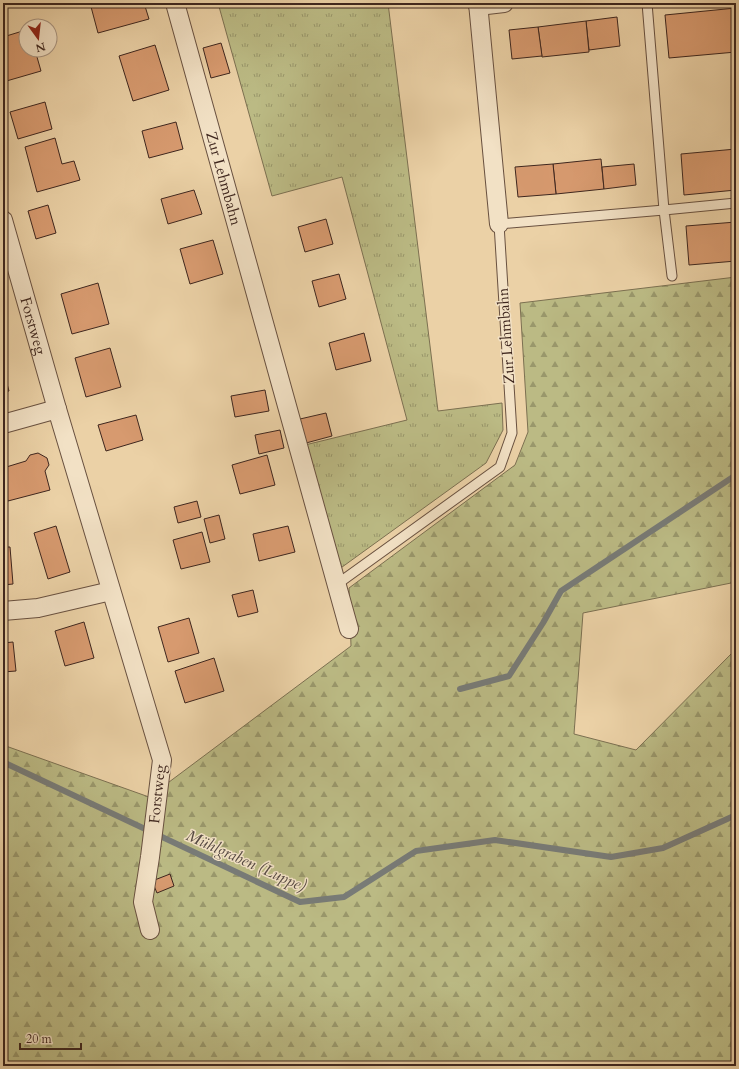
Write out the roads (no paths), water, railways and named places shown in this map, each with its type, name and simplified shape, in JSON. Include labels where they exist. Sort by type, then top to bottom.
[{"type":"street","name":"Zur Lehmbahn","points":[[175,3],[349,629]]},
{"type":"street","points":[[478,4],[504,3]]},
{"type":"street","name":"Zur Lehmbahn","points":[[478,4],[499,224]]},
{"type":"street","name":"Forstweg","points":[[3,220],[57,409],[162,760],[143,902],[150,930]]},
{"type":"street","points":[[3,424],[57,409]]},
{"type":"street","points":[[3,611],[38,608],[111,591]]},
{"type":"lane","points":[[647,3],[664,210],[672,276]]},
{"type":"lane","points":[[499,224],[736,203]]},
{"type":"lane","name":"Zur Lehmbahn","points":[[336,585],[500,467],[512,433],[499,224]]},
{"type":"waterway","points":[[460,689],[509,676],[543,623],[561,591],[736,475]]},
{"type":"waterway","name":"Mühlgraben (Luppe)","points":[[3,762],[300,902],[344,897],[416,851],[495,840],[611,857],[663,848],[736,815]]}]
